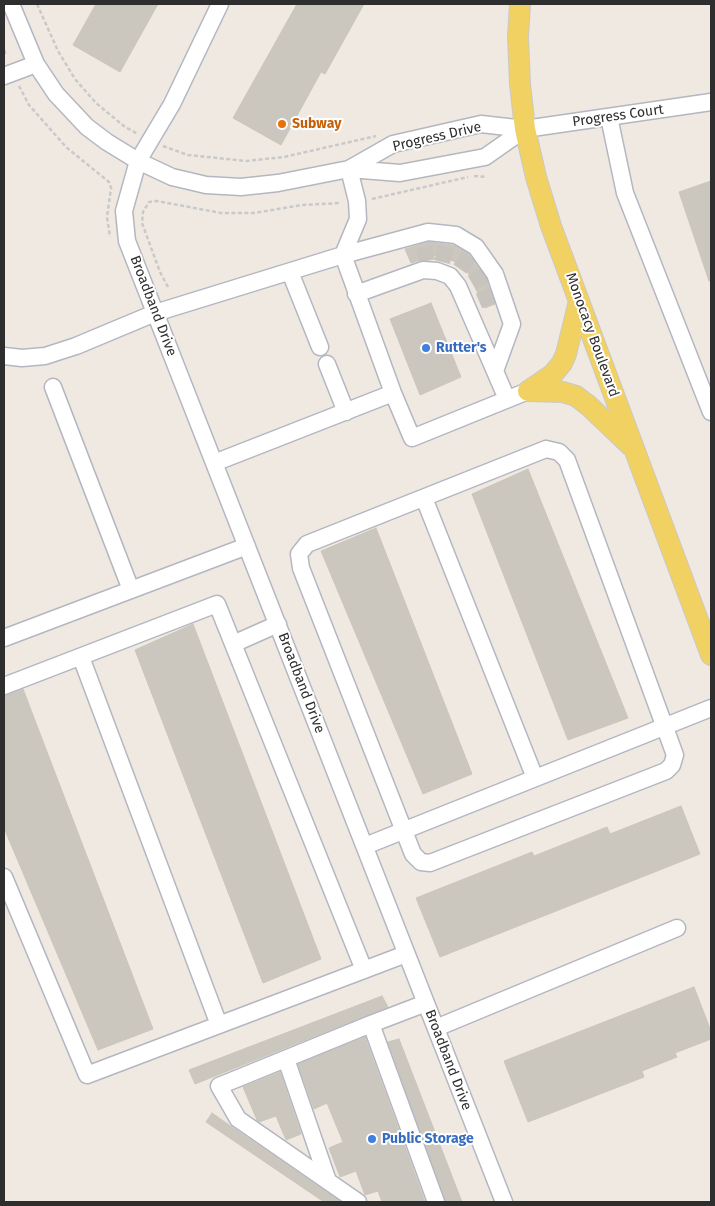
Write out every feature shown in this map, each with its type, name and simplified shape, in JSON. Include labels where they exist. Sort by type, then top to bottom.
[{"type":"main road","name":"Monocacy Boulevard","points":[[520,4],[518,47],[520,84],[525,129],[536,177],[579,301],[711,655]]},
{"type":"main road","points":[[528,391],[553,374],[562,363],[579,301]]},
{"type":"main road","points":[[528,391],[563,392],[576,396],[634,448]]},
{"type":"street","name":"Progress Drive","points":[[11,4],[36,64],[56,94],[87,126],[107,142],[138,161],[172,177],[206,185],[242,187],[278,183],[349,169],[400,173],[485,157],[525,129]]},
{"type":"street","name":"Broadband Drive","points":[[220,4],[172,104],[138,161],[124,211],[127,241],[504,1202]]},
{"type":"street","points":[[4,76],[36,64]]},
{"type":"street","name":"Progress Court","points":[[525,129],[711,102]]},
{"type":"street","points":[[609,117],[625,193],[711,412]]},
{"type":"street","name":"Progress Drive","points":[[349,169],[393,144],[480,124],[525,129]]},
{"type":"street","points":[[349,169],[357,201],[358,219],[343,255],[393,393],[412,438],[528,391]]},
{"type":"street","points":[[4,356],[22,358],[45,356],[76,346],[155,313],[343,255],[459,270],[512,324],[495,372]]},
{"type":"street","points":[[356,294],[423,270],[459,270]]},
{"type":"street","points":[[459,270],[495,372],[507,399]]},
{"type":"street","points":[[290,272],[320,346]]},
{"type":"street","points":[[327,364],[346,412]]},
{"type":"street","points":[[53,387],[131,590]]},
{"type":"street","points":[[214,463],[393,393]]},
{"type":"street","points":[[546,449],[559,452],[568,460],[664,726],[675,755],[672,765],[666,771],[430,863],[421,862],[413,854],[301,568],[299,554],[307,544],[546,449]]},
{"type":"street","points":[[424,498],[535,778]]},
{"type":"street","points":[[4,638],[247,546]]},
{"type":"street","points":[[4,686],[217,604],[364,970]]},
{"type":"street","points":[[233,644],[278,624]]},
{"type":"street","points":[[81,657],[219,1025]]},
{"type":"street","points":[[365,846],[711,708]]},
{"type":"street","points":[[4,877],[88,1075],[406,954]]},
{"type":"street","points":[[436,1028],[677,928]]},
{"type":"street","points":[[358,1202],[238,1119],[219,1086],[426,1003]]},
{"type":"street","points":[[371,1024],[436,1202]]},
{"type":"street","points":[[286,1059],[328,1181]]},
{"type":"path","points":[[37,4],[58,51],[75,79],[96,102],[125,127],[149,140],[188,155],[246,161],[284,157],[382,134]]},
{"type":"path","points":[[4,50],[6,55]]},
{"type":"path","points":[[19,86],[29,105],[60,140],[109,182],[111,188],[107,217],[112,242]]},
{"type":"path","points":[[168,287],[142,223],[143,212],[149,202],[157,201],[221,213],[254,213],[302,205],[376,199],[475,176],[487,177]]},
{"type":"building","points":[[96,4],[158,4],[120,72],[73,45]]},
{"type":"building","points":[[297,4],[364,4],[325,74],[321,72],[281,145],[233,118]]},
{"type":"building","points":[[711,181],[711,281],[709,281],[679,192]]},
{"type":"building","name":"Rutter's","points":[[429,242],[453,245],[469,254],[486,279],[495,304],[485,308],[467,271],[459,263],[436,255],[411,263],[405,249]]},
{"type":"building","name":"Rutter's","points":[[431,303],[461,377],[420,395],[390,319]]},
{"type":"building","points":[[528,469],[628,718],[568,740],[472,494]]},
{"type":"building","points":[[376,528],[472,774],[423,794],[321,551]]},
{"type":"building","points":[[193,624],[321,959],[263,983],[135,650]]},
{"type":"building","points":[[23,689],[153,1029],[98,1050],[4,828],[4,696]]},
{"type":"building","points":[[681,806],[700,854],[440,957],[416,898],[532,852],[534,856],[607,827],[610,834]]},
{"type":"building","points":[[694,987],[711,1031],[711,1039],[675,1053],[677,1057],[642,1071],[644,1077],[528,1122],[504,1061]]},
{"type":"building","points":[[382,996],[388,1007],[195,1084],[189,1070]]},
{"type":"building","points":[[365,1037],[425,1202],[382,1202],[378,1191],[365,1195],[356,1171],[340,1177],[329,1148],[343,1142],[327,1103],[314,1109],[298,1064]]},
{"type":"building","points":[[399,1039],[462,1202],[446,1202],[388,1042]]},
{"type":"building","points":[[280,1072],[301,1134],[286,1140],[276,1116],[259,1122],[257,1120],[243,1087]]},
{"type":"building","points":[[212,1113],[341,1202],[324,1202],[206,1122]]},
{"type":"tunnel","points":[[424,247],[427,261]]},
{"type":"tunnel","points":[[442,262],[446,247]]},
{"type":"tunnel","points":[[460,269],[469,256]]},
{"type":"tunnel","points":[[472,283],[485,275]]},
{"type":"tunnel","points":[[479,301],[493,295]]},
{"type":"place","name":"Subway","points":[[282,124]]},
{"type":"place","name":"Rutter's","points":[[426,348]]},
{"type":"place","name":"Public Storage","points":[[372,1139]]}]
